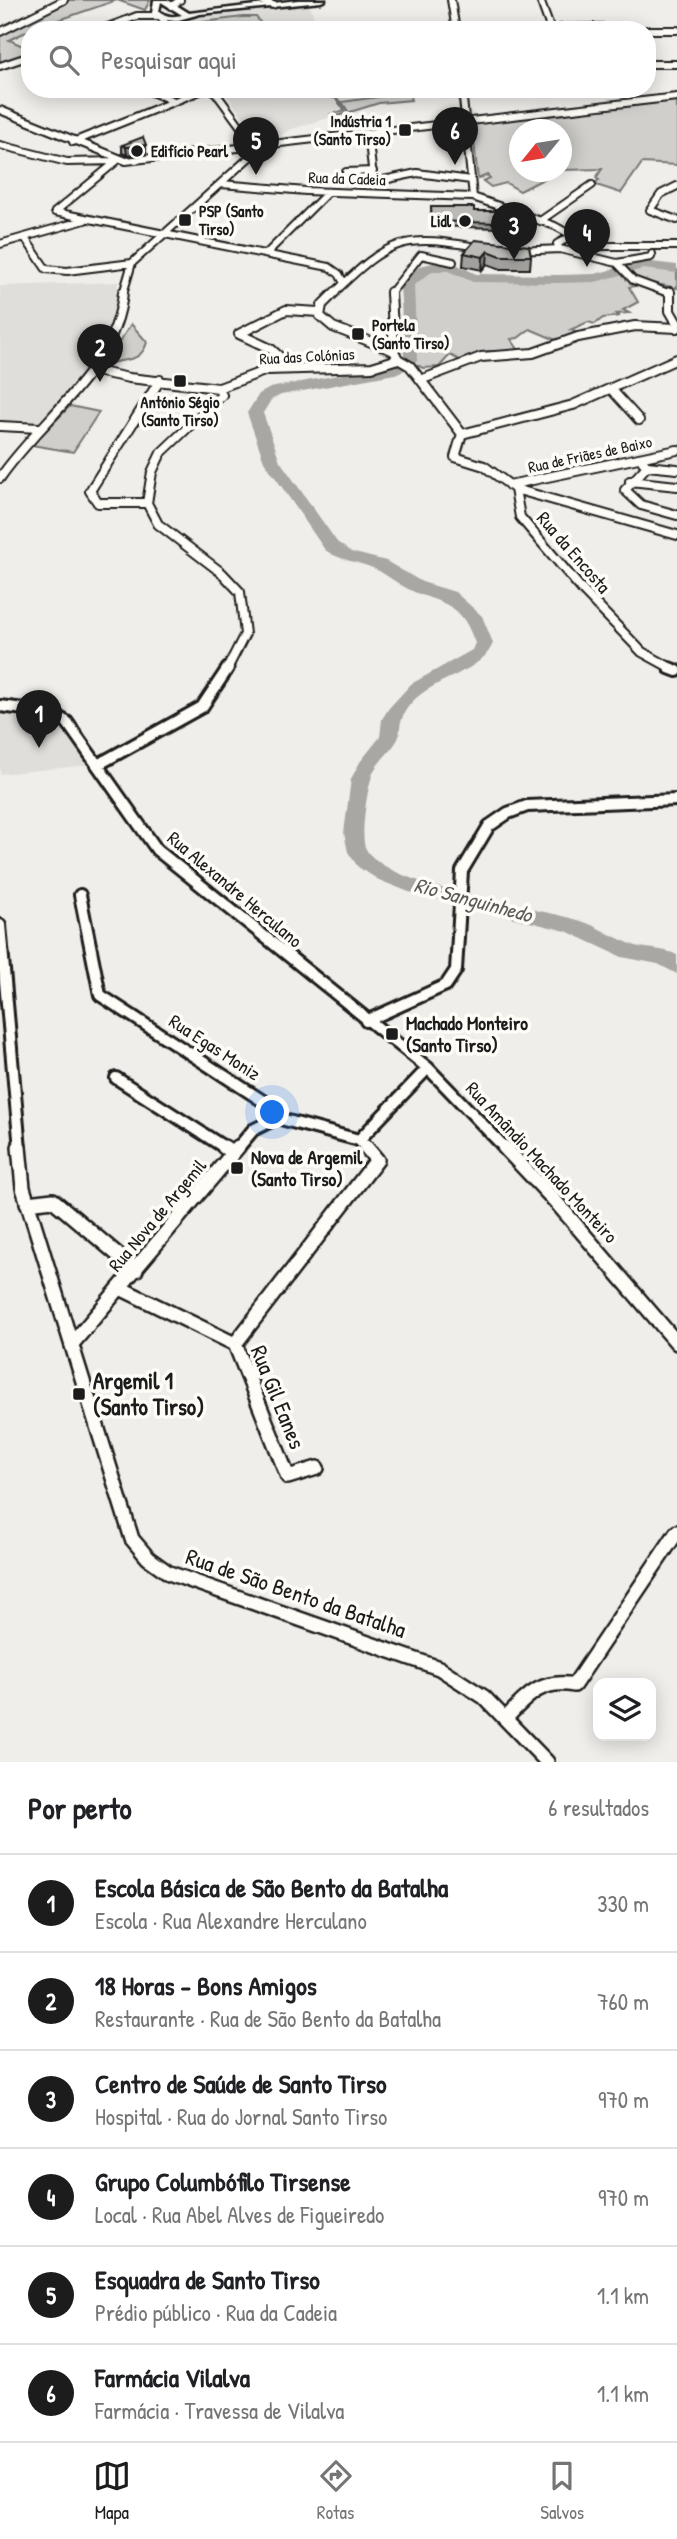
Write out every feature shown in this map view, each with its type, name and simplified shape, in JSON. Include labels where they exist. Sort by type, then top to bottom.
[{"type":"main road","points":[[158,0],[155,11],[161,16],[321,0]]},
{"type":"main road","points":[[163,0],[179,13]]},
{"type":"street","points":[[22,21],[64,0]]},
{"type":"street","points":[[175,21],[180,0]]},
{"type":"street","points":[[260,0],[273,5]]},
{"type":"street","points":[[451,0],[454,21]]},
{"type":"street","points":[[540,0],[548,21]]},
{"type":"street","points":[[124,21],[137,16],[161,16],[165,21]]},
{"type":"street","points":[[0,32],[21,22]]},
{"type":"street","points":[[656,30],[677,30]]},
{"type":"street","points":[[0,66],[21,59]]},
{"type":"street","points":[[656,64],[677,64]]},
{"type":"street","points":[[0,145],[67,162],[118,160],[677,97]]},
{"type":"street","points":[[165,98],[174,102]]},
{"type":"street","points":[[73,142],[184,98]]},
{"type":"street","points":[[0,478],[15,454],[91,370],[122,319],[123,278],[132,263],[257,150],[220,98]]},
{"type":"street","points":[[463,98],[473,197]]},
{"type":"street","points":[[0,110],[118,160]]},
{"type":"street","points":[[368,133],[374,193]]},
{"type":"street","points":[[237,148],[252,155]]},
{"type":"street","points":[[118,160],[55,212],[329,267],[365,263]]},
{"type":"street","points":[[346,175],[346,172],[373,171]]},
{"type":"street","points":[[374,182],[416,173],[471,180]]},
{"type":"street","name":"Rua da Cadeia","points":[[221,184],[328,192],[473,197],[540,221],[583,243],[602,248],[677,246]]},
{"type":"street","points":[[540,221],[592,185]]},
{"type":"street","points":[[677,187],[657,198],[650,210],[655,215],[677,220]]},
{"type":"street","points":[[267,253],[328,192]]},
{"type":"street","points":[[0,244],[88,219]]},
{"type":"street","points":[[560,249],[557,244],[572,236]]},
{"type":"street","points":[[25,238],[46,270],[57,272],[114,262],[132,263]]},
{"type":"street","points":[[423,379],[481,357],[533,354],[578,337],[596,336],[635,326],[677,326],[670,311],[671,293],[641,284],[620,268],[560,249],[501,250],[430,238],[407,239],[386,246],[365,263],[322,305],[319,312],[322,320],[401,360],[423,379],[461,434],[455,457],[484,466],[512,487],[677,535]]},
{"type":"street","points":[[620,268],[652,257],[652,254]]},
{"type":"street","points":[[401,360],[389,296],[392,290],[421,255],[453,261]]},
{"type":"street","points":[[329,267],[339,274],[344,283]]},
{"type":"street","points":[[293,369],[271,349],[239,334],[286,310],[319,312]]},
{"type":"street","points":[[461,434],[573,405],[677,359]]},
{"type":"street","name":"Rua das Colónias","points":[[219,388],[256,372],[372,367],[401,360]]},
{"type":"street","points":[[91,370],[129,378],[219,388],[222,395],[161,453],[152,472],[147,503],[158,524],[222,573],[240,592],[245,634],[235,658],[202,707],[99,764]]},
{"type":"street","points":[[147,503],[98,503],[90,491],[160,380]]},
{"type":"street","points":[[611,389],[639,420]]},
{"type":"street","points":[[0,426],[39,428]]},
{"type":"street","name":"Rua de Friães de Baixo","points":[[512,487],[643,462],[677,450]]},
{"type":"street","points":[[677,469],[643,462],[625,490],[629,498],[642,506],[677,515]]},
{"type":"street","points":[[630,481],[677,486]]},
{"type":"street","name":"Rua da Encosta","points":[[512,487],[520,517],[584,592],[642,652],[657,663],[677,671]]},
{"type":"street","name":"Rua Alexandre Herculano","points":[[0,706],[49,712],[67,722],[158,850],[366,1021]]},
{"type":"street","points":[[366,1021],[446,985],[456,970],[462,870],[489,826],[508,813],[527,806],[677,800]]},
{"type":"street","name":"Rua Egas Moniz","points":[[80,895],[100,995],[266,1103],[277,1118],[346,1139],[359,1140]]},
{"type":"street","name":"Rua de São Bento da Batalha","points":[[0,925],[23,1188],[132,1539],[148,1558],[169,1573],[439,1668],[468,1682],[507,1717],[547,1762]]},
{"type":"street","name":"Rua Amândio Machado Monteiro","points":[[366,1021],[428,1068],[556,1202],[677,1343]]},
{"type":"street","points":[[235,1344],[377,1160],[359,1140],[428,1068]]},
{"type":"street","points":[[116,1078],[233,1153]]},
{"type":"street","name":"Rua Nova de Argemil","points":[[72,1344],[253,1130],[277,1118]]},
{"type":"street","points":[[27,1203],[53,1200],[136,1270]]},
{"type":"street","name":"Rua Gil Eanes","points":[[120,1288],[235,1344],[288,1477],[317,1468]]},
{"type":"street","points":[[507,1717],[535,1688],[555,1681],[574,1685],[677,1532]]},
{"type":"shaded area","points":[[69,0],[117,0],[56,21],[26,21]]},
{"type":"shaded area","points":[[117,0],[150,0],[145,10]]},
{"type":"shaded area","points":[[309,4],[316,21],[184,21],[201,15]]},
{"type":"shaded area","points":[[256,17],[259,21],[211,21]]},
{"type":"shaded area","points":[[21,24],[21,34],[9,40],[21,45],[21,56],[0,64],[0,34]]},
{"type":"shaded area","points":[[229,98],[411,100],[379,103],[292,129],[266,142],[260,140]]},
{"type":"shaded area","points":[[335,98],[348,111],[342,102],[370,98],[411,100],[379,103],[334,117],[331,114],[345,111]]},
{"type":"shaded area","points":[[677,99],[677,165],[642,163],[621,193],[593,184],[599,180],[596,178],[602,169],[572,170],[572,119],[509,119],[509,182],[538,182],[520,191],[506,183],[491,187],[483,181],[490,178],[487,175],[478,179],[472,124],[475,123]]},
{"type":"shaded area","points":[[653,265],[677,270],[677,288],[641,281],[626,271]]},
{"type":"shaded area","points":[[443,267],[456,270],[472,279],[559,280],[621,273],[635,286],[629,287],[638,302],[623,310],[629,313],[615,314],[620,316],[603,318],[595,324],[588,322],[570,330],[584,335],[558,341],[530,329],[518,338],[511,339],[520,352],[488,351],[461,361],[450,355],[439,367],[423,368],[410,362],[414,357],[409,284],[424,271]]},
{"type":"shaded area","points":[[118,282],[116,321],[100,351],[70,391],[36,425],[0,425],[0,286]]},
{"type":"shaded area","points":[[131,324],[147,342],[144,349],[135,357],[104,366]]},
{"type":"shaded area","points":[[70,406],[99,412],[73,452],[32,445]]},
{"type":"shaded area","points":[[0,712],[45,716],[53,720],[66,730],[90,765],[0,774]]},
{"type":"building","points":[[143,137],[146,145],[122,145]]},
{"type":"building","points":[[431,207],[474,207],[474,211],[497,211],[499,223],[432,221]]},
{"type":"building","points":[[475,240],[529,246],[531,256],[501,256],[488,251],[483,257],[464,253]]},
{"type":"waterway","name":"Rio Sanguinhedo","points":[[677,269],[643,265],[595,278],[559,279],[473,278],[451,267],[425,269],[407,284],[412,358],[400,368],[276,391],[265,397],[255,413],[272,461],[331,546],[345,556],[380,565],[416,586],[449,596],[476,620],[484,643],[480,653],[430,680],[407,697],[392,719],[389,737],[361,779],[354,840],[355,847],[365,862],[386,875],[416,887],[487,907],[570,925],[630,952],[662,957],[677,966]]},
{"type":"place","name":"Indústria 1 (Santo Tirso)","points":[[405,130]]},
{"type":"place","name":"Edifício Pearl","points":[[137,151]]},
{"type":"place","name":"Farmácia Vilalva","points":[[455,165]]},
{"type":"place","name":"Esquadra de Santo Tirso","points":[[256,175]]},
{"type":"place","name":"PSP (Santo Tirso)","points":[[185,220]]},
{"type":"place","name":"Lidl","points":[[465,221]]},
{"type":"place","name":"Centro de Saúde de Santo Tirso","points":[[514,260]]},
{"type":"place","name":"Grupo Columbófilo Tirsense","points":[[587,267]]},
{"type":"place","name":"Portela (Santo Tirso)","points":[[358,334]]},
{"type":"place","name":"António Ségio (Santo Tirso)","points":[[180,381]]},
{"type":"place","name":"18 Horas - Bons Amigos","points":[[100,382]]},
{"type":"place","name":"Escola Básica de São Bento da Batalha","points":[[39,748]]},
{"type":"place","name":"Machado Monteiro (Santo Tirso)","points":[[392,1034]]},
{"type":"place","name":"Nova de Argemil (Santo Tirso)","points":[[237,1168]]},
{"type":"place","name":"Argemil 1 (Santo Tirso)","points":[[79,1394]]}]
